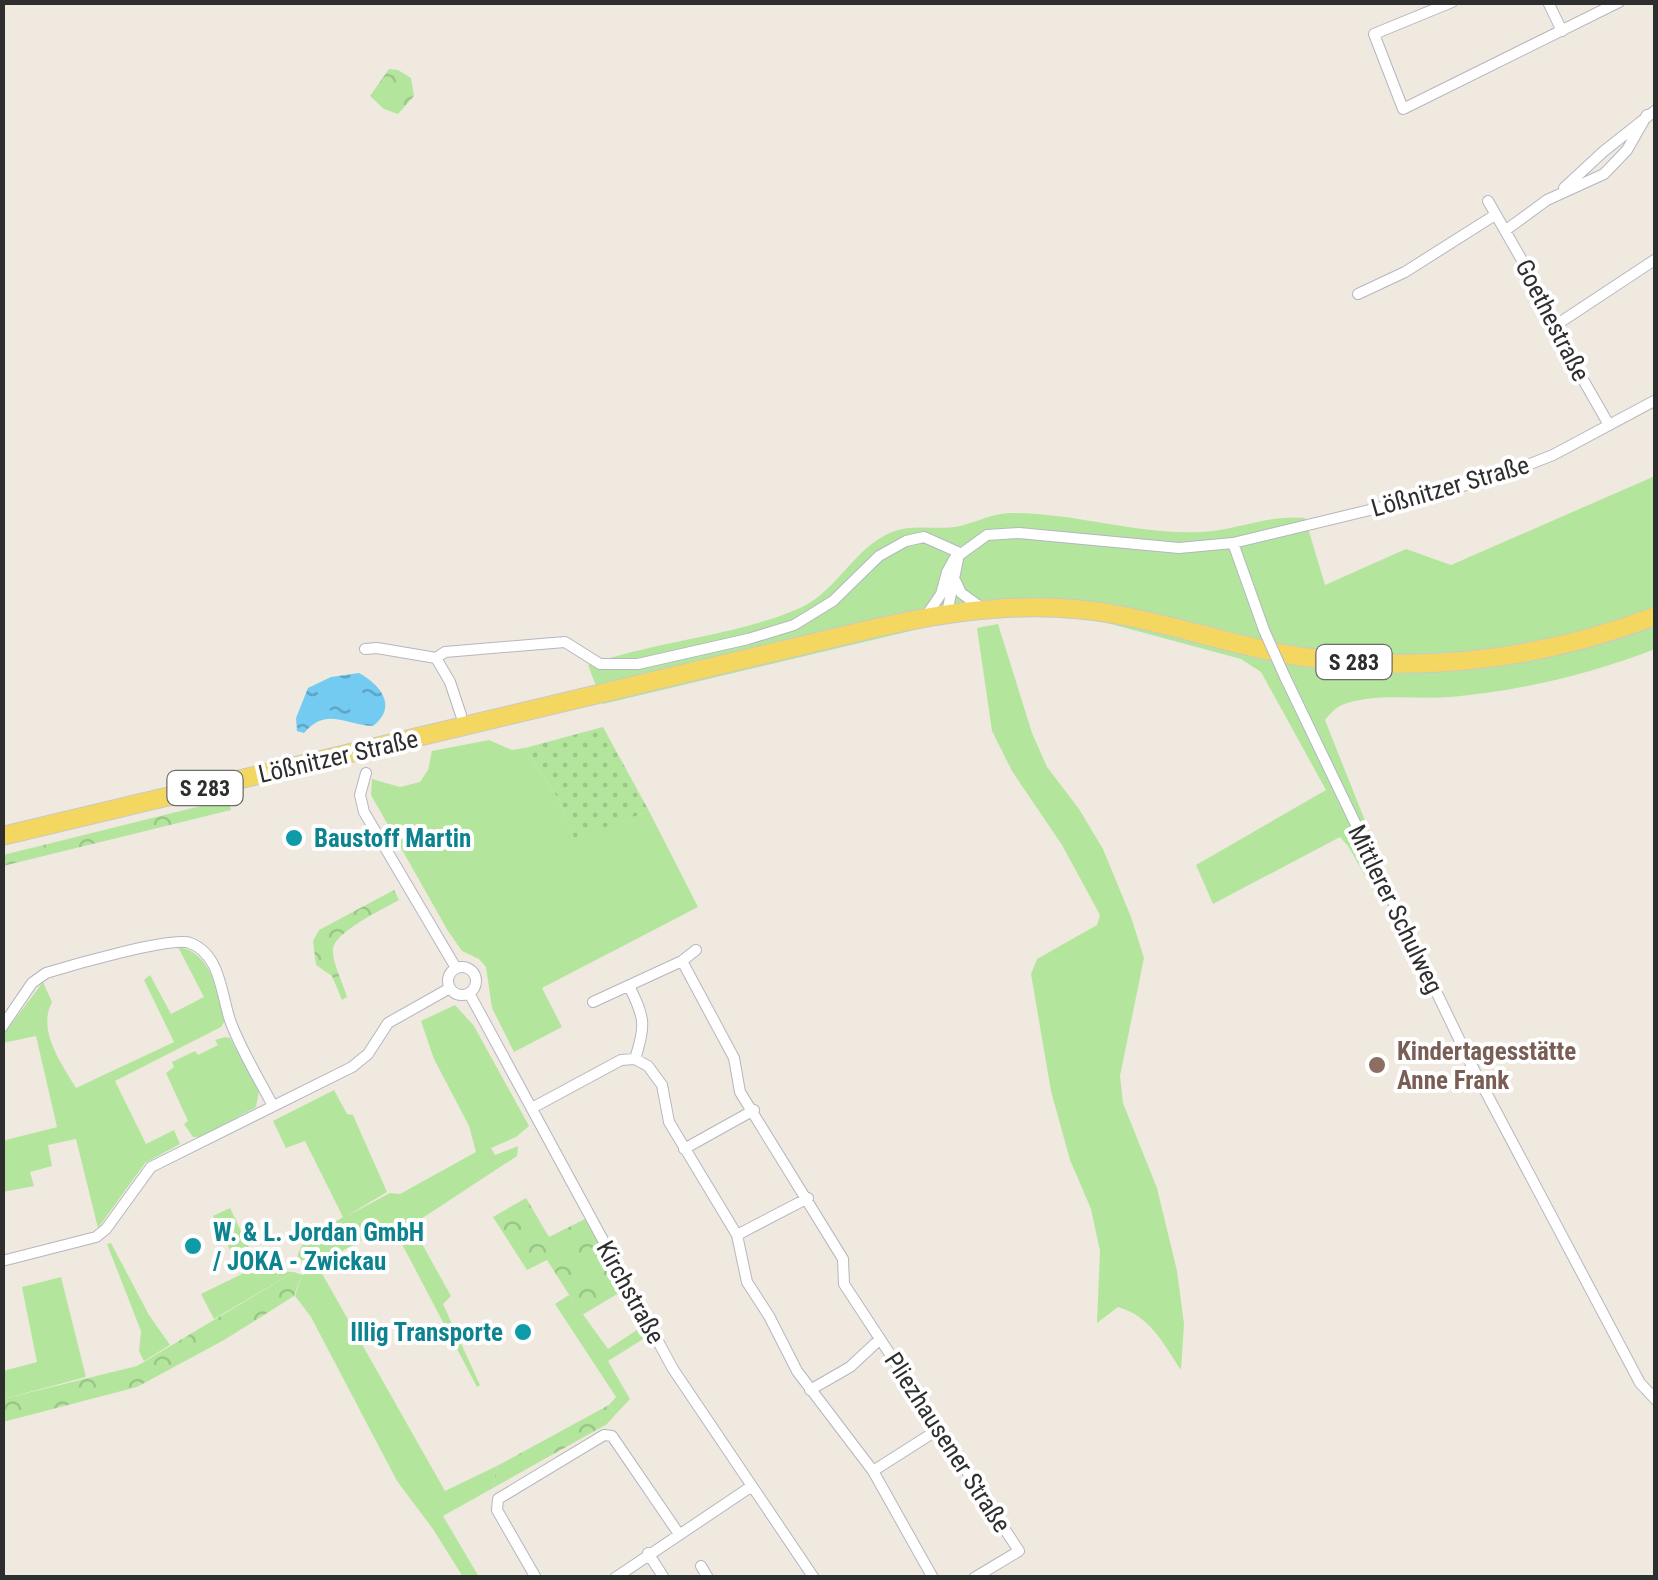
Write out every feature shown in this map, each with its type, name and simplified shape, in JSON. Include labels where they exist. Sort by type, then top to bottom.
[{"type":"main road","name":"S 283","points":[[926,616],[983,608],[1051,608],[1116,614],[1282,653],[1402,665],[1518,655],[1586,639],[1656,616]]},
{"type":"main road","name":"Lößnitzer Straße","points":[[2,836],[926,616]]},
{"type":"street","points":[[1452,2],[1374,34],[1403,109],[1618,2]]},
{"type":"street","points":[[1548,2],[1562,31]]},
{"type":"street","points":[[1506,230],[1547,200],[1604,174],[1627,150],[1652,112]]},
{"type":"street","name":"Goethestraße","points":[[1488,201],[1609,425]]},
{"type":"street","points":[[1358,294],[1406,272],[1495,215]]},
{"type":"street","points":[[1553,327],[1656,259]]},
{"type":"street","name":"Lößnitzer Straße","points":[[960,554],[986,536],[1004,533],[1179,548],[1232,543],[1436,494],[1508,472],[1553,454],[1656,400]]},
{"type":"street","points":[[365,649],[436,658],[445,652],[558,642],[572,644],[600,664],[638,664],[748,639],[794,624],[833,602],[879,556],[906,541],[924,537],[960,554]]},
{"type":"street","name":"Mittlerer Schulweg","points":[[1232,543],[1264,630],[1477,1076],[1640,1383],[1656,1400]]},
{"type":"street","points":[[948,613],[960,554]]},
{"type":"street","points":[[948,613],[942,604],[942,594],[949,567],[960,554]]},
{"type":"street","points":[[954,575],[962,593],[983,608]]},
{"type":"street","points":[[926,616],[942,594]]},
{"type":"street","points":[[436,658],[450,682],[461,715]]},
{"type":"street","name":"Kirchstraße","points":[[366,774],[360,795],[364,812],[456,968],[467,968],[474,974],[475,986],[468,993],[674,1369],[814,1578]]},
{"type":"street","points":[[2,1027],[32,983],[46,973],[164,944],[188,942],[205,955],[221,982],[229,1019],[273,1106]]},
{"type":"street","points":[[593,1002],[682,961],[696,950]]},
{"type":"street","name":"Pliezhausener Straße","points":[[682,961],[734,1058],[740,1092],[843,1259],[844,1284],[1020,1551],[974,1578]]},
{"type":"street","points":[[456,968],[449,975],[450,988],[457,994],[468,993]]},
{"type":"street","points":[[629,986],[644,1014],[644,1031],[635,1059]]},
{"type":"street","points":[[2,1261],[96,1237],[106,1230],[151,1167],[361,1061],[388,1023],[450,988]]},
{"type":"street","points":[[532,1108],[621,1060],[635,1059],[648,1066],[662,1085],[668,1122],[737,1235],[747,1282],[810,1390],[873,1472],[934,1578]]},
{"type":"street","points":[[684,1149],[754,1110]]},
{"type":"street","points":[[737,1235],[808,1198]]},
{"type":"street","name":"Pliezhausener Straße","points":[[810,1390],[850,1367],[880,1339]]},
{"type":"street","points":[[873,1472],[939,1429]]},
{"type":"street","points":[[536,1578],[497,1510],[498,1499],[604,1435],[612,1436],[679,1534]]},
{"type":"street","points":[[615,1578],[752,1486]]},
{"type":"street","points":[[648,1553],[664,1578]]},
{"type":"street","points":[[701,1566],[708,1578]]},
{"type":"green space","points":[[389,69],[411,78],[414,96],[398,114],[384,109],[370,96]]},
{"type":"green space","points":[[1655,476],[1655,649],[1581,674],[1529,686],[1451,697],[1355,701],[1337,708],[1325,720],[1379,856],[1370,860],[1381,885],[1375,893],[1340,837],[1213,904],[1196,865],[1326,790],[1261,672],[1241,659],[1100,621],[1037,615],[944,623],[603,704],[588,665],[750,625],[800,608],[825,591],[867,548],[901,529],[952,527],[1011,513],[1177,532],[1305,518],[1325,585],[1406,549],[1451,565]]},
{"type":"green space","points":[[998,624],[1032,733],[1047,767],[1103,849],[1144,958],[1120,1076],[1123,1103],[1157,1188],[1177,1271],[1184,1324],[1181,1370],[1155,1332],[1129,1311],[1118,1307],[1097,1323],[1100,1251],[1091,1209],[1070,1160],[1051,1091],[1031,974],[1037,959],[1097,925],[1100,915],[992,731],[977,628]]},
{"type":"green space","points":[[603,727],[649,811],[575,839],[557,797],[525,748]]},
{"type":"green space","points":[[489,740],[512,750],[525,748],[557,797],[575,838],[649,811],[698,907],[542,988],[562,1027],[514,1052],[492,1008],[486,967],[462,951],[448,931],[371,795],[372,779],[400,787],[420,782],[428,770],[432,751]]},
{"type":"green space","points":[[229,799],[231,810],[3,866],[3,855]]},
{"type":"green space","points":[[394,890],[399,900],[361,921],[336,942],[334,960],[347,997],[342,1000],[332,976],[316,965],[313,941],[319,930]]},
{"type":"green space","points":[[178,947],[189,950],[206,965],[225,1021],[221,1027],[115,1081],[146,1144],[174,1130],[180,1144],[145,1163],[98,1228],[76,1139],[48,1145],[52,1166],[30,1172],[34,1186],[3,1192],[2,1141],[57,1127],[36,1036],[3,1043],[3,1035],[43,982],[52,1002],[49,1035],[76,1088],[174,1042],[144,980],[150,975],[171,1014],[204,997]]},
{"type":"green space","points":[[455,1005],[474,1026],[529,1126],[516,1137],[491,1148],[495,1155],[518,1146],[517,1156],[421,1219],[416,1233],[451,1296],[443,1304],[480,1385],[477,1387],[392,1225],[334,1255],[297,1261],[307,1239],[343,1217],[305,1141],[286,1148],[273,1121],[334,1090],[347,1114],[353,1115],[387,1192],[345,1217],[390,1193],[400,1194],[476,1152],[469,1126],[434,1059],[421,1021]]},
{"type":"green space","points":[[230,1038],[259,1091],[256,1107],[200,1137],[193,1137],[184,1124],[188,1121],[166,1073],[174,1067],[172,1062],[195,1051],[198,1055],[218,1045],[215,1040]]},
{"type":"green space","points":[[526,1198],[549,1237],[585,1219],[624,1290],[582,1315],[547,1260],[527,1270],[493,1217]]},
{"type":"green space","points":[[230,1208],[260,1260],[280,1271],[294,1272],[214,1319],[201,1294],[242,1274],[213,1216]]},
{"type":"green space","points":[[111,1243],[149,1315],[170,1345],[144,1361],[139,1351],[141,1331],[107,1244]]},
{"type":"green space","points":[[320,1270],[445,1491],[497,1466],[493,1488],[443,1516],[479,1577],[463,1577],[397,1481],[311,1317],[295,1296],[302,1275]]},
{"type":"green space","points":[[294,1272],[302,1275],[294,1296],[137,1387],[3,1422],[3,1399],[137,1366]]},
{"type":"green space","points":[[61,1277],[86,1377],[3,1399],[3,1371],[37,1362],[22,1287]]},
{"type":"green space","points":[[569,1295],[608,1349],[640,1328],[636,1321],[639,1318],[648,1336],[608,1361],[630,1399],[616,1414],[609,1405],[616,1397],[555,1304]]},
{"type":"green space","points":[[609,1405],[616,1414],[607,1424],[493,1488],[497,1466]]},
{"type":"water","points":[[359,673],[384,697],[384,711],[373,726],[328,719],[304,733],[297,731],[296,718],[308,688],[331,677]]},
{"type":"place","name":"Baustoff Martin","points":[[294,838]]},
{"type":"place","name":"Kindertagesstätte Anne Frank","points":[[1377,1065]]},
{"type":"place","name":"W. & L. Jordan GmbH / JOKA - Zwickau","points":[[193,1246]]},
{"type":"place","name":"Illig Transporte","points":[[523,1332]]}]
